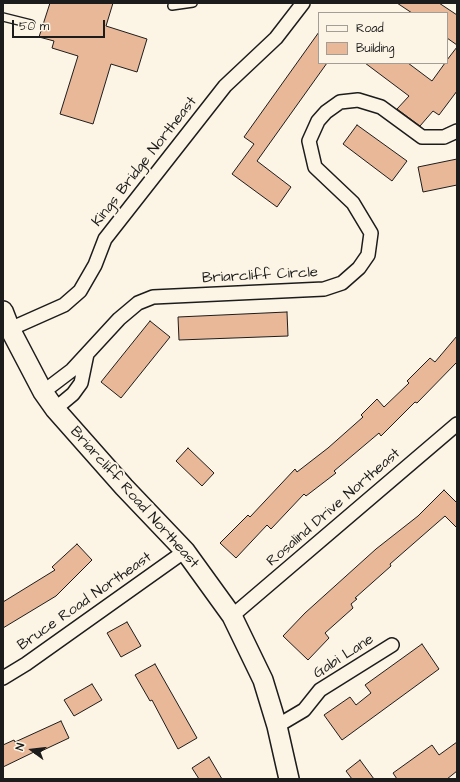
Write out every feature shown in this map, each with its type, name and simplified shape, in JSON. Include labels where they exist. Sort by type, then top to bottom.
[{"type":"main road","name":"Briarcliff Road Northeast","points":[[3,311],[6,331],[55,409],[124,487],[185,551],[232,616],[263,680],[277,726],[289,779]]},
{"type":"street","name":"Kings Bridge Northeast","points":[[6,331],[64,305],[80,291],[96,265],[105,239],[225,86],[276,38],[303,3]]},
{"type":"street","name":"Briarcliff Circle","points":[[43,392],[72,370],[119,319],[138,303],[153,298],[324,289],[342,283],[359,268],[368,255],[371,233],[353,203],[315,167],[309,141],[318,121],[326,112],[340,102],[358,100],[381,107],[422,137],[444,137],[457,131]]},
{"type":"street","name":"Briarcliff Circle","points":[[55,409],[73,394],[81,383],[88,354]]},
{"type":"street","name":"Rosalind Drive Northeast","points":[[232,616],[457,424]]},
{"type":"street","name":"Bruce Road Northeast","points":[[3,678],[26,664],[185,551]]},
{"type":"street","name":"Gabi Lane","points":[[277,726],[304,710],[320,690],[392,644]]},
{"type":"lane","points":[[172,6],[193,3]]},
{"type":"lane","points":[[3,17],[31,24]]},
{"type":"building","points":[[50,3],[113,3],[106,26],[147,39],[137,72],[111,64],[93,124],[60,114],[78,56],[52,48],[54,41],[39,37]]},
{"type":"building","points":[[397,3],[439,3],[457,15],[457,45],[448,39],[448,12],[410,12]]},
{"type":"building","points":[[318,33],[318,64],[326,64],[257,161],[291,187],[277,207],[232,174],[254,144],[244,137]]},
{"type":"building","points":[[457,47],[457,91],[439,115],[433,111],[420,126],[397,109],[409,96],[366,64],[409,64],[432,81],[444,64],[448,64],[448,59]]},
{"type":"building","points":[[357,125],[407,161],[392,181],[343,144]]},
{"type":"building","points":[[457,159],[457,185],[423,192],[418,167]]},
{"type":"building","points":[[287,312],[288,336],[179,340],[178,317]]},
{"type":"building","points":[[150,321],[170,337],[121,398],[101,382]]},
{"type":"building","points":[[457,336],[457,362],[417,403],[415,402],[381,436],[379,433],[334,471],[336,473],[306,496],[304,494],[271,529],[267,525],[236,558],[220,543],[248,515],[250,517],[295,469],[297,472],[328,448],[363,417],[361,415],[377,399],[384,407],[409,383],[407,381],[430,358],[435,362]]},
{"type":"building","points":[[188,448],[214,473],[202,486],[176,461]]},
{"type":"building","points":[[444,490],[457,503],[457,528],[445,516],[390,564],[391,566],[355,598],[357,599],[351,604],[353,608],[325,633],[329,638],[308,660],[283,636],[305,613],[376,549],[418,516]]},
{"type":"building","points":[[77,544],[92,560],[56,596],[3,628],[3,602],[55,570],[52,567]]},
{"type":"building","points":[[127,622],[141,646],[121,657],[107,633]]},
{"type":"building","points":[[422,644],[439,669],[342,740],[324,715],[350,697],[356,705],[371,693],[365,685]]},
{"type":"building","points":[[155,664],[197,738],[178,749],[152,700],[150,701],[135,675]]},
{"type":"building","points":[[92,684],[102,700],[74,716],[64,700]]},
{"type":"building","points":[[61,721],[69,738],[35,754],[34,752],[3,767],[3,745],[14,740],[15,742]]},
{"type":"building","points":[[457,742],[457,771],[447,779],[397,779],[393,773],[432,745],[439,755]]},
{"type":"building","points":[[209,757],[222,779],[199,779],[192,768]]},
{"type":"building","points":[[360,760],[374,779],[352,779],[346,771]]}]
